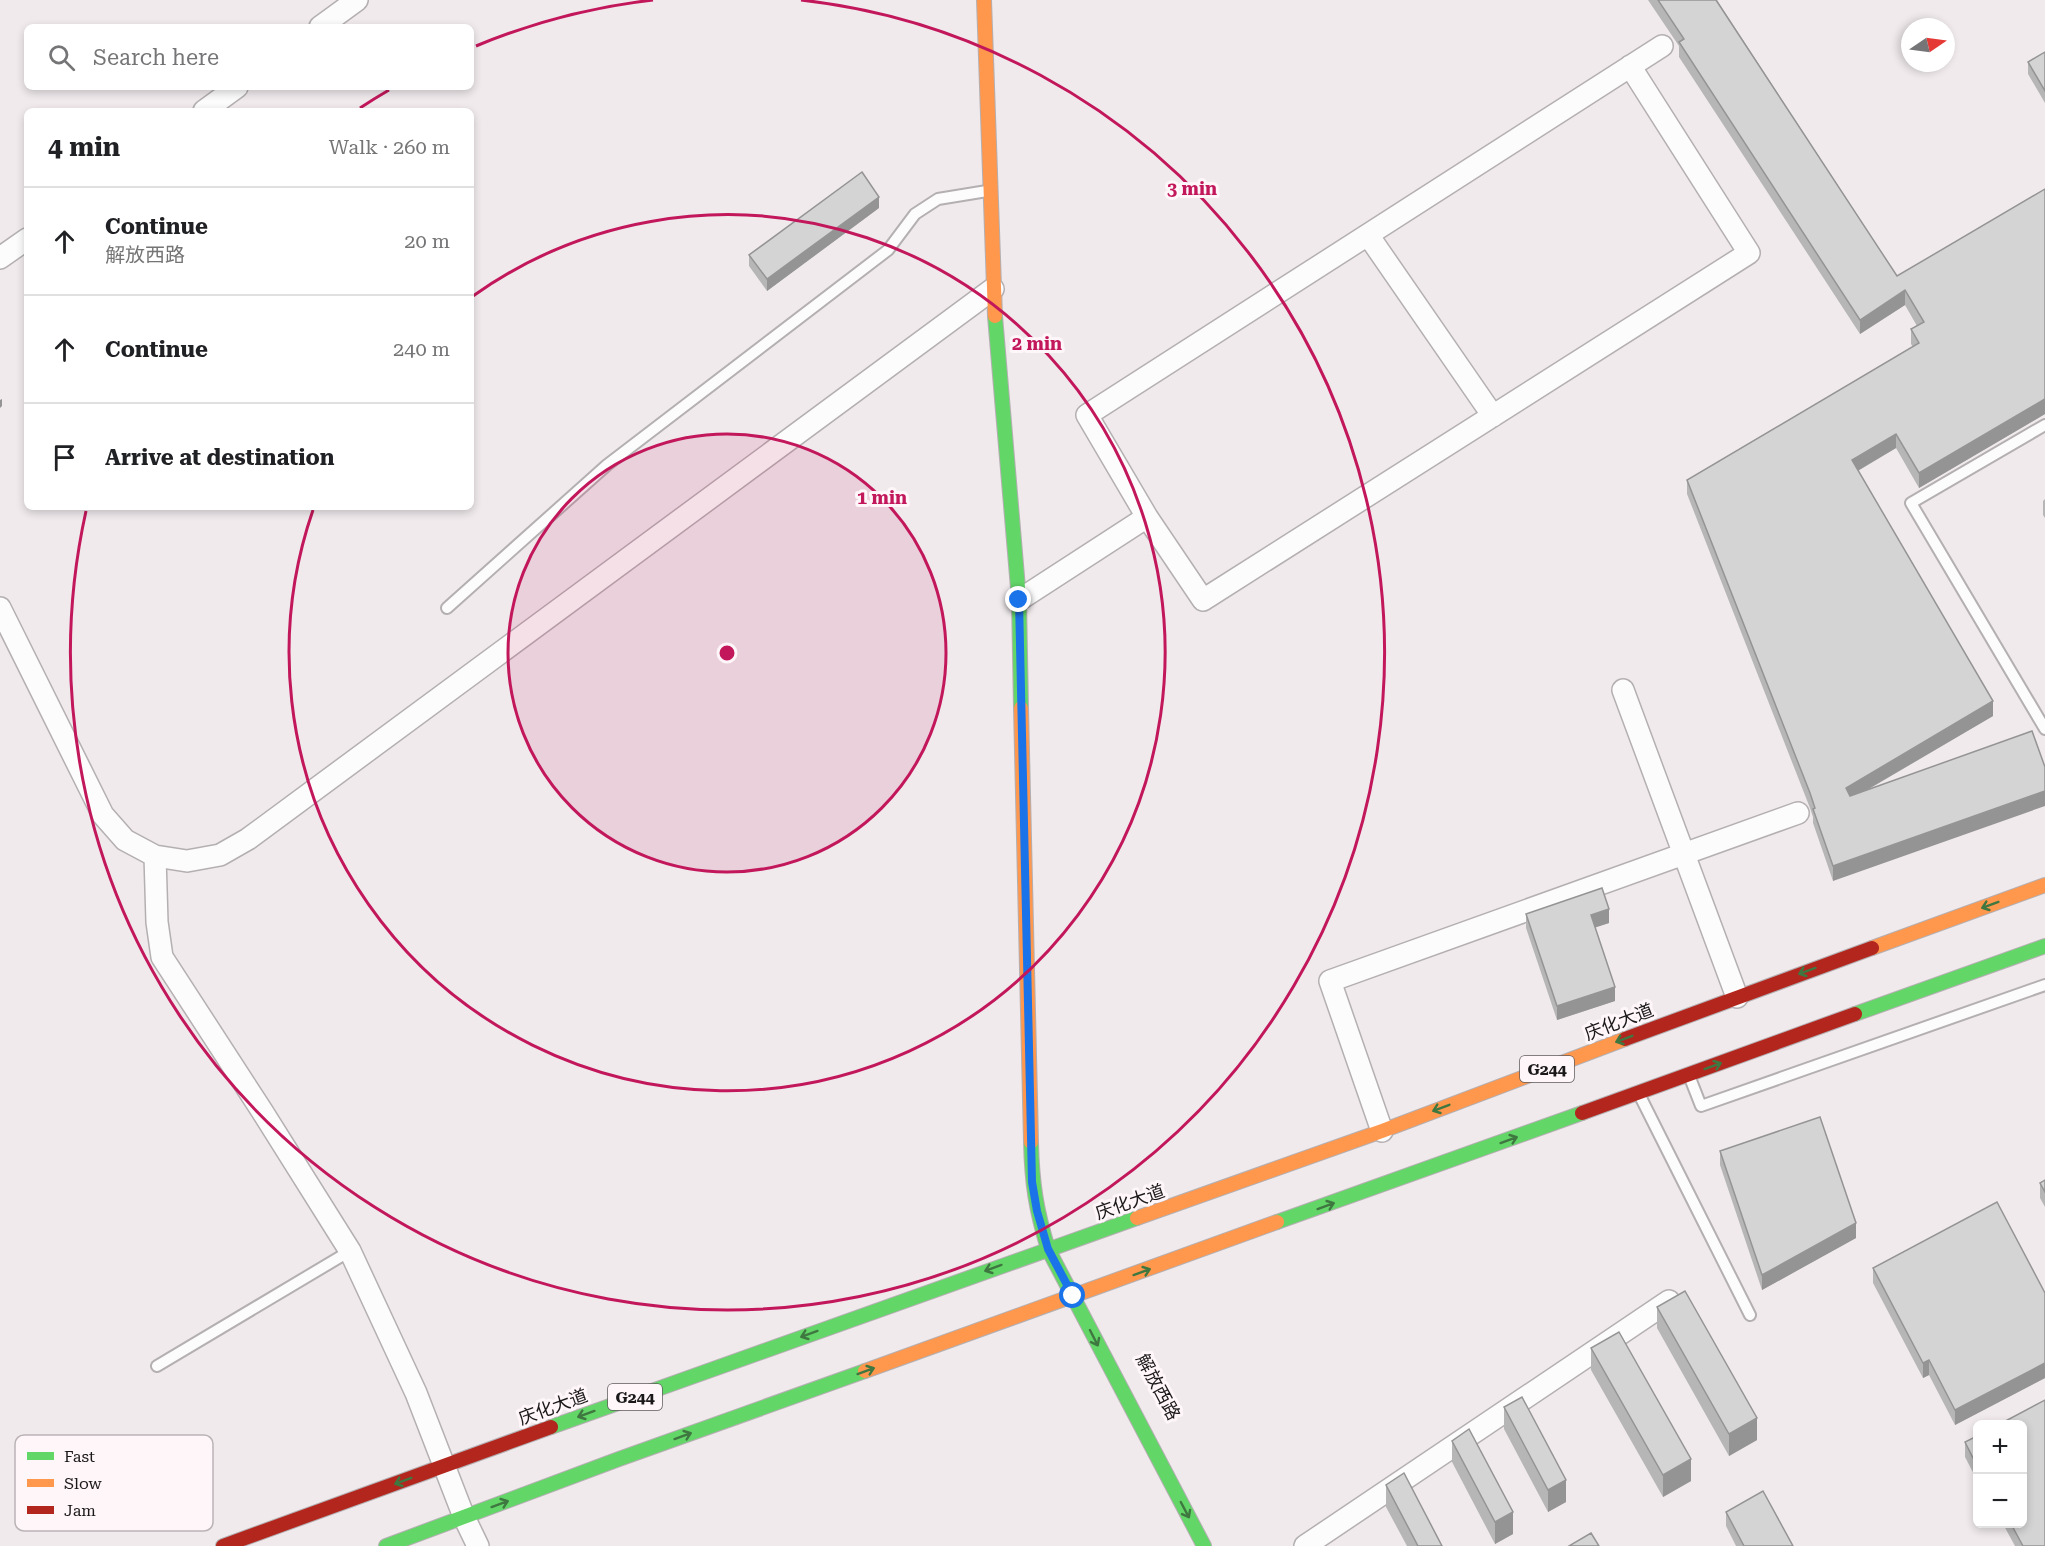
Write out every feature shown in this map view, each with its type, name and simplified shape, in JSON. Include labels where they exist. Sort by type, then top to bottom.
[{"type":"main road","name":"解放西路","points":[[984,0],[993,289],[1019,600],[1032,1182],[1037,1211],[1048,1249],[1204,1546]]},
{"type":"main road","name":"庆化大道","points":[[223,1546],[1048,1249],[1065,1249],[1129,1222],[1382,1131],[1737,996],[2045,885]]},
{"type":"main road","points":[[386,1546],[619,1459],[2045,946]]},
{"type":"street","points":[[324,24],[357,0]]},
{"type":"street","points":[[1630,66],[1749,253],[1203,600],[1148,517],[1087,415],[1630,66],[1662,46]]},
{"type":"street","points":[[208,108],[233,90]]},
{"type":"street","points":[[1368,235],[1492,416]]},
{"type":"street","points":[[0,258],[24,241]]},
{"type":"street","points":[[0,608],[103,815],[126,840],[155,856],[187,861],[220,855],[248,839],[993,289]]},
{"type":"street","points":[[1019,600],[1148,517]]},
{"type":"street","points":[[1623,690],[1737,996]]},
{"type":"street","points":[[1382,1131],[1330,981],[1798,813]]},
{"type":"street","points":[[155,856],[157,922],[162,957],[350,1251],[416,1393],[464,1517],[478,1546]]},
{"type":"street","points":[[1305,1546],[1669,1301]]},
{"type":"lane","points":[[447,608],[608,465],[888,250],[915,214],[938,199],[990,190]]},
{"type":"lane","points":[[2045,425],[1911,503],[2045,729]]},
{"type":"lane","points":[[1688,1075],[1701,1106],[2045,985]]},
{"type":"lane","points":[[1639,1093],[1750,1315]]},
{"type":"lane","points":[[157,1366],[350,1251]]},
{"type":"building","points":[[1658,0],[1716,0],[1897,276],[2045,189],[2045,399],[1919,473],[1896,434],[1852,460],[1993,701],[1846,788],[1850,796],[2032,731],[2045,767],[2045,791],[1833,866],[1813,809],[1815,808],[1810,793],[1687,480],[1919,343],[1911,329],[1924,322],[1905,290],[1860,320],[1679,42],[1684,39]]},
{"type":"building","points":[[2045,52],[2045,91],[2028,62]]},
{"type":"building","points":[[862,172],[879,197],[767,279],[749,255]]},
{"type":"building","points":[[1602,888],[1609,909],[1591,915],[1615,987],[1557,1006],[1526,914]]},
{"type":"building","points":[[1820,1117],[1856,1223],[1762,1275],[1720,1151]]},
{"type":"building","points":[[2045,1180],[2045,1192],[2040,1183]]},
{"type":"building","points":[[1997,1202],[2045,1293],[2045,1363],[1955,1410],[1929,1360],[1923,1363],[1873,1268]]},
{"type":"building","points":[[1685,1291],[1757,1418],[1729,1434],[1657,1307]]},
{"type":"building","points":[[1619,1332],[1691,1459],[1663,1475],[1591,1348]]},
{"type":"building","points":[[1522,1397],[1566,1480],[1548,1490],[1504,1407]]},
{"type":"building","points":[[2045,1400],[2045,1546],[2023,1546],[2013,1528],[2027,1528],[2027,1420],[2007,1420]]},
{"type":"building","points":[[1469,1429],[1513,1512],[1495,1522],[1452,1441]]},
{"type":"building","points":[[1973,1438],[1973,1458],[1965,1442]]},
{"type":"building","points":[[1404,1473],[1442,1546],[1418,1546],[1386,1485]]},
{"type":"building","points":[[1763,1491],[1793,1546],[1744,1546],[1726,1512]]},
{"type":"building","points":[[1591,1533],[1599,1546],[1569,1546]]},
{"type":"traffic: fast","points":[[995,316],[1019,600],[1021,708]]},
{"type":"traffic: fast","points":[[1855,1014],[2045,946]]},
{"type":"traffic: fast","points":[[1277,1222],[1582,1113]]},
{"type":"traffic: fast","points":[[1031,1142],[1035,1196],[1048,1249],[1204,1546]]},
{"type":"traffic: fast","points":[[551,1427],[1137,1218]]},
{"type":"traffic: fast","points":[[386,1546],[865,1371]]},
{"type":"traffic: slow","points":[[984,0],[995,316]]},
{"type":"traffic: slow","points":[[1021,708],[1031,1142]]},
{"type":"traffic: slow","points":[[1872,948],[2045,885]]},
{"type":"traffic: slow","points":[[1137,1218],[1382,1131],[1625,1039]]},
{"type":"traffic: slow","points":[[865,1371],[1277,1222]]},
{"type":"traffic: jam","points":[[1625,1039],[1872,948]]},
{"type":"traffic: jam","points":[[1582,1113],[1855,1014]]},
{"type":"traffic: jam","points":[[223,1546],[551,1427]]},
{"type":"route","points":[[1019,600],[1032,1182],[1037,1211],[1048,1249],[1073,1296]]}]
